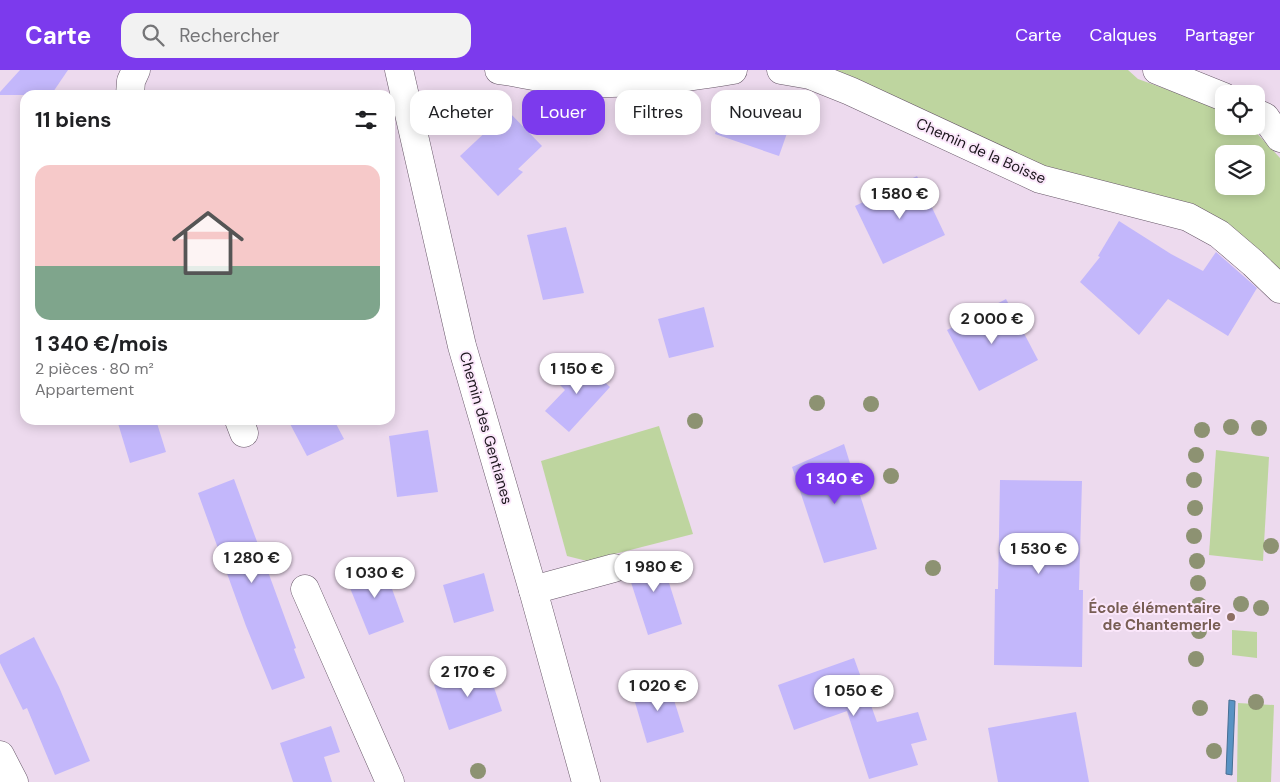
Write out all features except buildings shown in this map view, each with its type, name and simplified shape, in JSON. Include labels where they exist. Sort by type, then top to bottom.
[{"type":"street","points":[[130,90],[131,80],[136,70]]},
{"type":"street","name":"Chemin des Gentianes","points":[[399,70],[462,346],[533,590],[586,782]]},
{"type":"street","points":[[499,70],[570,82],[632,83],[679,79],[733,70]]},
{"type":"street","name":"Chemin de la Boisse","points":[[781,70],[810,75],[850,91],[1040,179],[1188,217],[1220,234],[1280,289]]},
{"type":"street","points":[[1157,70],[1215,93]]},
{"type":"street","points":[[1265,117],[1280,138]]},
{"type":"street","points":[[533,590],[614,568]]},
{"type":"street","points":[[305,589],[390,782]]},
{"type":"street","points":[[0,755],[14,782]]},
{"type":"green space","points":[[831,70],[1128,70],[1138,79],[1215,107],[1215,135],[1258,135],[1280,158],[1280,277],[1212,217],[1057,178]]},
{"type":"green space","points":[[659,426],[693,534],[587,561],[567,556],[541,461]]},
{"type":"green space","points":[[1216,450],[1269,457],[1263,561],[1209,555]]},
{"type":"green space","points":[[1232,630],[1257,632],[1257,658],[1232,655]]},
{"type":"green space","points":[[1238,703],[1274,705],[1271,782],[1237,782]]},
{"type":"water","points":[[1229,700],[1235,701],[1232,775],[1226,774]]},
{"type":"place","name":"École élémentaire de Chantemerle","points":[[1231,617]]}]
